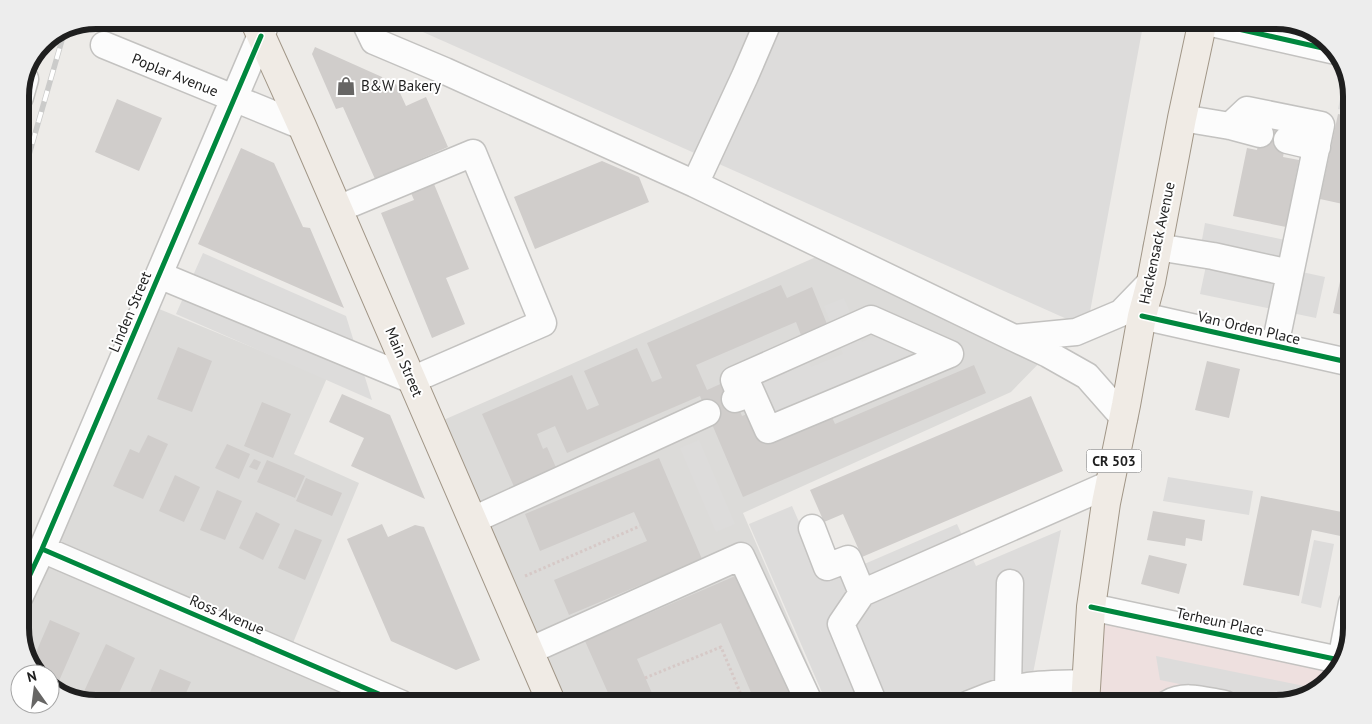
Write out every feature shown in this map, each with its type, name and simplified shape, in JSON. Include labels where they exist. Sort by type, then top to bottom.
[{"type":"main road","name":"Main Street","points":[[263,29],[302,126],[548,695]]},
{"type":"main road","name":"Hackensack Avenue","points":[[1086,695],[1091,607],[1110,484],[1142,316],[1151,282],[1201,29]]},
{"type":"street","name":"Linden Street","points":[[29,577],[234,99],[260,29]]},
{"type":"street","points":[[368,29],[374,41],[695,184],[1048,354],[1086,376],[1124,418]]},
{"type":"street","points":[[695,184],[765,29]]},
{"type":"street","points":[[1242,29],[1324,48]]},
{"type":"street","name":"Poplar Avenue","points":[[104,45],[302,126]]},
{"type":"street","points":[[1230,126],[1247,110],[1321,125],[1275,346]]},
{"type":"street","points":[[1182,118],[1230,126],[1260,134]]},
{"type":"street","points":[[1286,140],[1317,147]]},
{"type":"street","points":[[159,275],[412,380],[542,323],[473,153],[338,209]]},
{"type":"street","points":[[1157,247],[1213,256],[1290,273]]},
{"type":"street","points":[[1014,338],[1076,332],[1121,313],[1151,282]]},
{"type":"street","name":"Van Orden Place","points":[[1142,316],[1343,362]]},
{"type":"street","points":[[871,320],[950,354],[768,430],[739,387],[871,320]]},
{"type":"street","points":[[473,520],[707,413]]},
{"type":"street","points":[[870,695],[841,624],[862,593],[1110,484]]},
{"type":"street","points":[[812,528],[827,567],[848,558],[862,593]]},
{"type":"street","name":"Ross Avenue","points":[[42,549],[381,695]]},
{"type":"street","points":[[530,651],[741,556],[806,695]]},
{"type":"street","points":[[1008,690],[1010,583]]},
{"type":"street","name":"Terheun Place","points":[[1091,607],[1335,659]]},
{"type":"street","points":[[994,695],[1034,685],[1074,695]]},
{"type":"path","points":[[502,586],[640,526]]},
{"type":"path","points":[[645,678],[722,646],[741,695]]},
{"type":"shaded area","points":[[416,29],[780,29],[785,32],[786,29],[1142,29],[1087,328]]},
{"type":"shaded area","points":[[1342,90],[1343,90],[1343,110],[1338,109]]},
{"type":"shaded area","points":[[1205,223],[1285,240],[1279,267],[1325,277],[1316,318],[1200,294],[1210,247],[1201,245]]},
{"type":"shaded area","points":[[832,250],[1048,354],[1011,392],[743,513],[821,695],[548,695],[432,425]]},
{"type":"shaded area","points":[[203,253],[346,316],[372,400],[176,314]]},
{"type":"shaded area","points":[[844,298],[862,342],[891,330],[898,347],[906,344],[915,365],[774,414],[759,379],[807,359],[811,367],[843,354],[824,306]]},
{"type":"shaded area","points":[[147,304],[327,378],[294,454],[359,483],[288,655],[381,695],[87,695],[60,685],[60,664],[39,664],[32,650],[29,633],[29,575]]},
{"type":"shaded area","points":[[699,440],[735,524],[716,532],[680,448]]},
{"type":"shaded area","points":[[1168,477],[1253,491],[1249,515],[1163,501]]},
{"type":"shaded area","points":[[792,506],[825,581],[957,524],[976,566],[1061,530],[1029,695],[823,695],[749,524]]},
{"type":"shaded area","points":[[1314,540],[1334,544],[1321,608],[1301,603]]},
{"type":"shaded area","points":[[1091,607],[1335,660],[1327,673],[1310,686],[1285,695],[1072,695],[1086,689]]},
{"type":"shaded area","points":[[1156,656],[1308,687],[1285,695],[1234,695],[1160,680]]},
{"type":"building","points":[[315,47],[382,77],[386,88],[396,84],[406,106],[426,97],[448,147],[375,179],[343,107],[336,109],[312,54]]},
{"type":"building","points":[[117,99],[162,118],[139,171],[95,152]]},
{"type":"building","points":[[1338,114],[1343,115],[1343,204],[1320,199]]},
{"type":"building","points":[[1262,127],[1288,132],[1283,157],[1299,160],[1286,227],[1233,216],[1247,148],[1257,150]]},
{"type":"building","points":[[241,148],[274,163],[303,227],[310,228],[344,308],[198,244]]},
{"type":"building","points":[[602,161],[639,177],[649,202],[535,249],[514,197]]},
{"type":"building","points":[[434,184],[469,269],[446,278],[465,324],[432,338],[381,213],[414,200],[411,193]]},
{"type":"building","points":[[1343,268],[1343,315],[1333,313]]},
{"type":"building","points":[[781,285],[787,298],[812,287],[827,324],[801,335],[796,322],[696,365],[707,390],[727,381],[742,416],[750,413],[763,444],[831,415],[835,424],[974,365],[986,393],[743,497],[700,396],[567,453],[555,426],[537,434],[543,449],[547,447],[558,472],[516,491],[482,414],[572,375],[587,410],[599,405],[584,371],[637,348],[652,382],[662,378],[647,343]]},
{"type":"building","points":[[178,347],[212,361],[192,412],[157,399]]},
{"type":"building","points":[[1207,361],[1240,369],[1229,418],[1195,410]]},
{"type":"building","points":[[342,394],[390,415],[425,499],[351,466],[364,438],[329,422]]},
{"type":"building","points":[[1031,396],[1063,471],[862,557],[843,514],[824,522],[810,490]]},
{"type":"building","points":[[262,402],[291,414],[273,458],[244,446]]},
{"type":"building","points":[[148,435],[168,444],[143,499],[113,486],[130,449],[139,453]]},
{"type":"building","points":[[227,444],[250,454],[239,479],[215,468]]},
{"type":"building","points":[[659,458],[702,559],[569,615],[554,580],[647,541],[634,512],[540,551],[525,514]]},
{"type":"building","points":[[254,459],[261,462],[257,470],[249,467]]},
{"type":"building","points":[[267,460],[305,476],[295,498],[257,482]]},
{"type":"building","points":[[175,475],[200,487],[184,522],[159,511]]},
{"type":"building","points":[[306,478],[342,493],[332,516],[296,501]]},
{"type":"building","points":[[217,490],[242,501],[225,540],[200,530]]},
{"type":"building","points":[[1261,496],[1343,512],[1343,537],[1312,530],[1299,596],[1243,585]]},
{"type":"building","points":[[1153,511],[1205,520],[1202,541],[1186,538],[1185,546],[1147,540]]},
{"type":"building","points":[[256,512],[280,524],[263,560],[239,548]]},
{"type":"building","points":[[382,524],[388,537],[415,525],[424,527],[480,660],[456,670],[391,641],[347,539]]},
{"type":"building","points":[[295,529],[322,540],[305,580],[278,568]]},
{"type":"building","points":[[1149,555],[1187,564],[1179,594],[1141,584]]},
{"type":"building","points":[[742,573],[795,695],[752,695],[721,623],[637,659],[653,695],[609,695],[585,641]]},
{"type":"building","points":[[50,620],[80,633],[60,679],[60,664],[39,664],[35,655]]},
{"type":"building","points":[[106,644],[135,658],[118,695],[83,694]]},
{"type":"building","points":[[160,669],[191,682],[185,695],[149,695]]},
{"type":"railway","points":[[29,155],[63,38]]},
{"type":"cycle path","points":[[1238,29],[1324,48]]},
{"type":"cycle path","points":[[29,577],[261,36]]},
{"type":"cycle path","points":[[1142,316],[1343,361]]},
{"type":"cycle path","points":[[42,549],[381,695]]},
{"type":"cycle path","points":[[1091,607],[1335,659]]},
{"type":"place","name":"B&W Bakery","points":[[346,86]]}]
